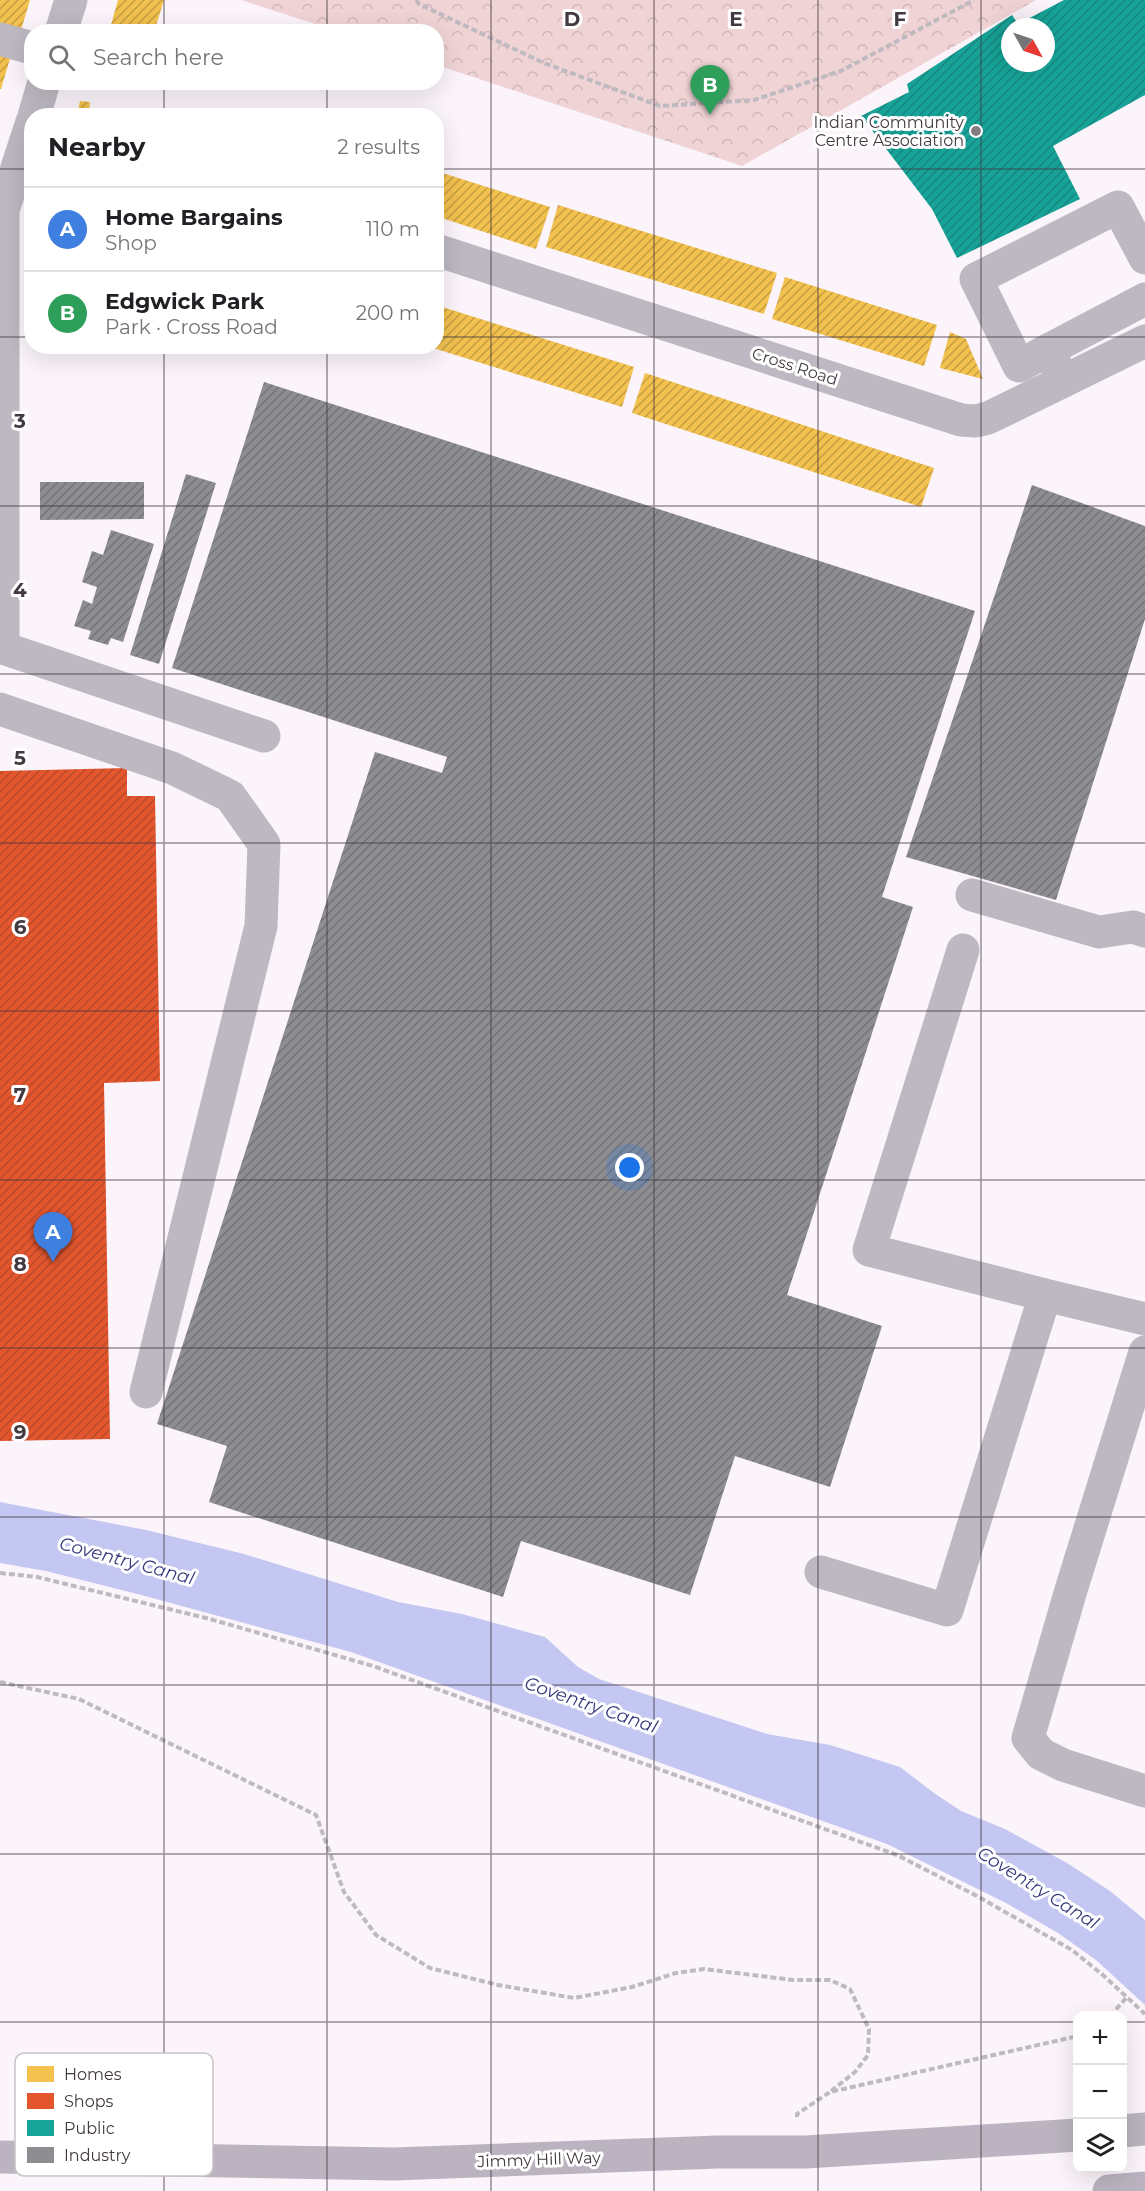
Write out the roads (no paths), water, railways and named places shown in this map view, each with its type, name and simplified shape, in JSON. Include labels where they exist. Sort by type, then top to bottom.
[{"type":"highway","points":[[1127,2131],[1145,2129]]},
{"type":"highway","name":"Jimmy Hill Way","points":[[213,2162],[394,2164],[707,2153],[806,2152],[1073,2135]]},
{"type":"highway","name":"Jimmy Hill Way","points":[[0,2157],[15,2158]]},
{"type":"highway","points":[[1109,2191],[1145,2188]]},
{"type":"street","points":[[64,24],[71,0]]},
{"type":"street","points":[[0,39],[24,46]]},
{"type":"street","points":[[36,108],[42,90]]},
{"type":"street","points":[[24,157],[12,210],[1,648],[264,736]]},
{"type":"street","points":[[1145,258],[1118,207],[976,279],[1019,366],[1145,299]]},
{"type":"street","name":"Cross Road","points":[[444,253],[962,420],[976,421],[988,418],[1145,341]]},
{"type":"street","points":[[1048,350],[1064,381]]},
{"type":"street","points":[[0,710],[172,768],[230,796],[264,844],[261,926],[146,1392]]},
{"type":"street","points":[[972,895],[1100,932],[1133,927],[1145,931]]},
{"type":"street","points":[[963,950],[869,1250],[1145,1319]]},
{"type":"street","points":[[821,1572],[947,1610],[1045,1295]]},
{"type":"street","points":[[1145,1352],[1029,1738],[1041,1754],[1063,1765],[1145,1791]]},
{"type":"water","name":"Coventry Canal","points":[[0,1502],[146,1530],[244,1554],[398,1602],[462,1614],[545,1637],[578,1667],[599,1679],[767,1734],[830,1745],[900,1767],[961,1811],[1005,1829],[1067,1863],[1110,1891],[1145,1920],[1145,2005],[1096,1960],[1058,1933],[1006,1903],[887,1844],[351,1652],[145,1596],[46,1571],[0,1563]]},
{"type":"place","name":"Edgwick Park","points":[[710,115]]},
{"type":"place","name":"Indian Community Centre Association","points":[[976,131]]},
{"type":"place","name":"Home Bargains","points":[[53,1262]]}]
